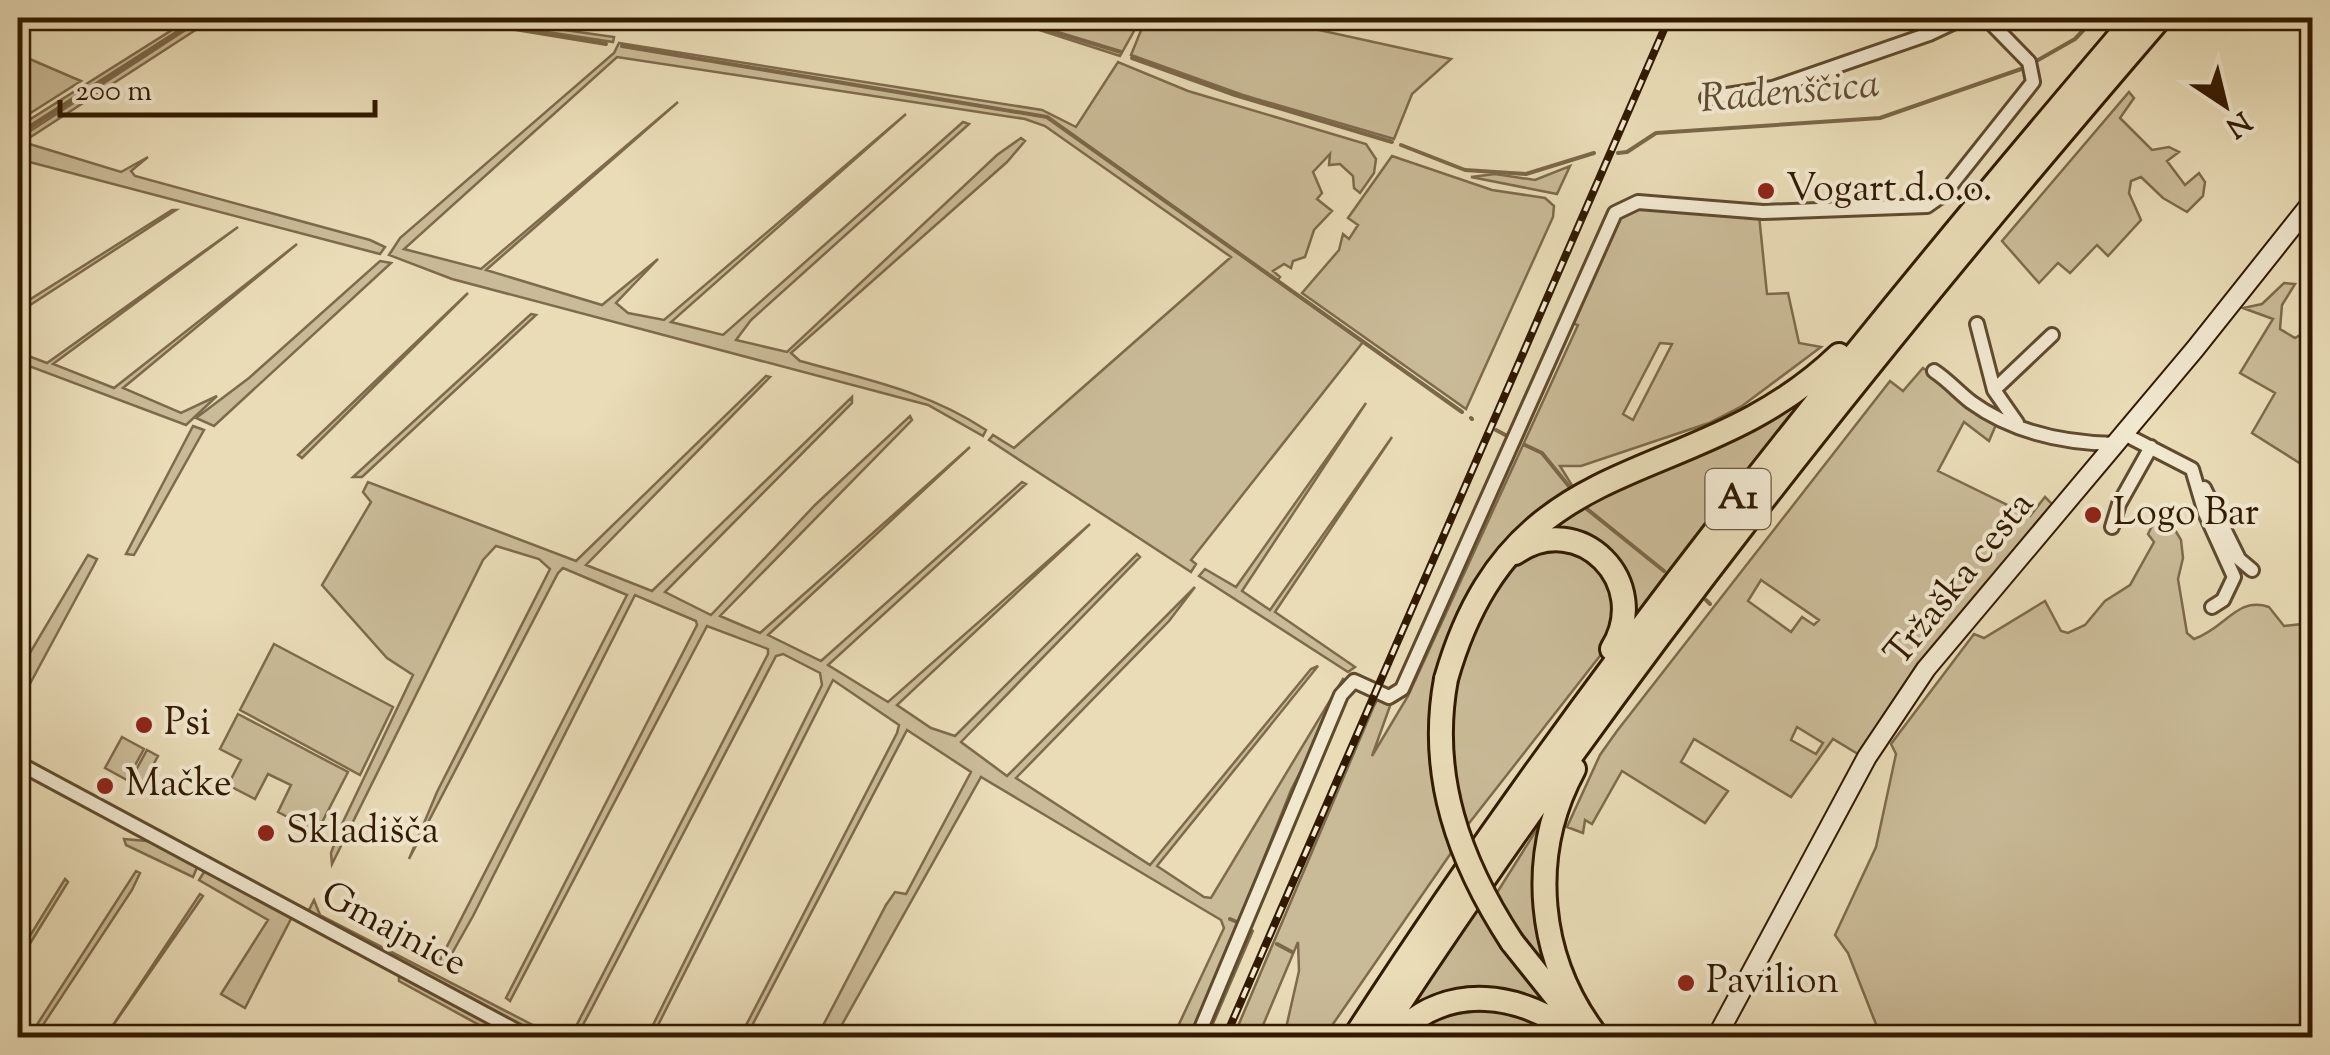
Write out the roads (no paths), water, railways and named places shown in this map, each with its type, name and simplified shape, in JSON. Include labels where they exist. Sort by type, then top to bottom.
[{"type":"highway","name":"A1","points":[[1354,1038],[1596,705],[1742,494],[1899,298],[2135,18]]},
{"type":"highway","name":"A1","points":[[1377,1038],[1596,705],[1836,404],[2160,18]]},
{"type":"highway","points":[[1587,1035],[1512,942],[1475,878],[1449,809],[1440,746],[1446,678],[1468,614],[1496,568],[1531,528],[1577,495],[1632,468],[1746,424],[1827,366],[1884,306],[1899,298]]},
{"type":"highway","points":[[1496,568],[1526,546],[1557,538],[1589,546],[1614,570],[1624,592],[1623,625],[1591,680],[1602,726],[1556,806],[1544,884],[1545,915],[1559,968],[1587,1035]]},
{"type":"highway","points":[[1394,1038],[1433,1008],[1478,997],[1529,1005],[1587,1035]]},
{"type":"main road","name":"Tržaška cesta","points":[[1716,1037],[1867,757],[1926,668],[2312,202]]},
{"type":"street","points":[[1707,98],[1773,88],[1929,34],[1962,18]]},
{"type":"street","points":[[1197,1038],[1341,695],[1354,682],[1389,697],[1402,689],[1615,213],[1638,202],[1778,212],[1927,206],[1944,194],[2031,88],[2031,66],[1986,18]]},
{"type":"street","points":[[1978,324],[1994,390],[2016,423]]},
{"type":"street","points":[[1994,390],[2052,336]]},
{"type":"street","points":[[1934,371],[1972,403],[2058,440],[2119,439],[2151,446],[2185,463],[2198,477],[2239,559],[2252,570]]},
{"type":"street","points":[[2112,527],[2123,494],[2151,446]]},
{"type":"street","points":[[2198,477],[2205,514],[2234,576],[2223,600],[2212,607]]},
{"type":"street","name":"Gmajnice","points":[[18,764],[530,1038]]},
{"type":"waterway","points":[[18,135],[200,18]]},
{"type":"waterway","points":[[448,18],[606,44]]},
{"type":"waterway","name":"Radenščica","points":[[1009,18],[1121,52]]},
{"type":"waterway","name":"Radenščica","points":[[1618,153],[1627,152],[1656,133],[1880,118],[2024,68],[2075,39],[2095,18]]},
{"type":"waterway","points":[[622,46],[1047,117],[1462,412]]},
{"type":"waterway","name":"Radenščica","points":[[1132,58],[1235,95],[1392,142]]},
{"type":"waterway","name":"Radenščica","points":[[1401,145],[1465,170],[1526,174],[1594,153]]},
{"type":"waterway","points":[[1496,430],[1511,438]]},
{"type":"waterway","points":[[1525,445],[1542,453],[1572,490]]},
{"type":"waterway","points":[[1582,505],[1664,571]]},
{"type":"waterway","points":[[1706,600],[1710,604]]},
{"type":"waterway","points":[[1230,919],[1237,922]]},
{"type":"waterway","points":[[1206,1038],[1252,931]]},
{"type":"waterway","points":[[1277,944],[1292,952]]},
{"type":"railway","points":[[1225,1038],[1669,18]]},
{"type":"place","name":"Vogart d.o.o.","points":[[1766,191]]},
{"type":"place","name":"Logo Bar","points":[[2093,515]]},
{"type":"place","name":"Psi","points":[[144,725]]},
{"type":"place","name":"Mačke","points":[[105,786]]},
{"type":"place","name":"Skladišča","points":[[266,833]]},
{"type":"place","name":"Pavilion","points":[[1686,983]]}]
